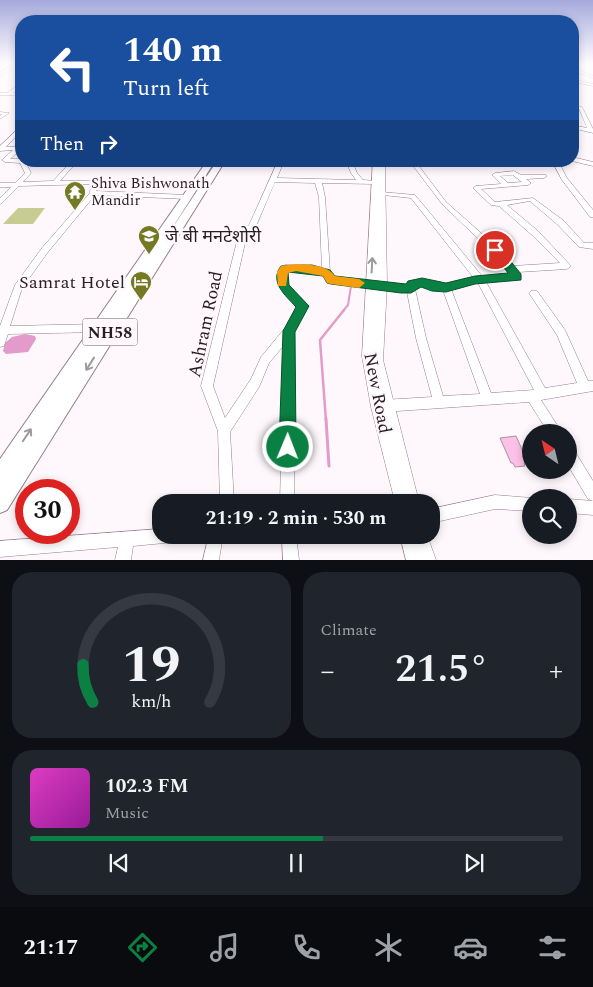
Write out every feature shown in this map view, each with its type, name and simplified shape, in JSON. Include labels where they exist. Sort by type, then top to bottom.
[{"type":"highway","name":"NH58","points":[[0,476],[207,167]]},
{"type":"highway","name":"NH58","points":[[0,504],[217,167]]},
{"type":"main road","points":[[579,161],[593,164]]},
{"type":"main road","name":"New Road","points":[[376,167],[377,285],[368,356],[382,406],[401,494]]},
{"type":"main road","points":[[377,285],[383,193],[382,167]]},
{"type":"main road","points":[[382,406],[409,494]]},
{"type":"main road","points":[[410,544],[414,560]]},
{"type":"main road","points":[[422,544],[427,560]]},
{"type":"street","points":[[8,94],[14,90]]},
{"type":"street","points":[[0,94],[15,94]]},
{"type":"street","points":[[580,107],[592,130]]},
{"type":"street","points":[[0,113],[7,113],[0,118]]},
{"type":"street","points":[[579,127],[592,130]]},
{"type":"street","points":[[1,148],[15,134]]},
{"type":"street","points":[[1,148],[15,149]]},
{"type":"street","points":[[15,152],[5,160],[15,161]]},
{"type":"street","points":[[0,202],[20,183],[28,172],[25,167]]},
{"type":"street","points":[[56,182],[69,167]]},
{"type":"street","name":"Ashram Road","points":[[228,494],[224,431],[207,386],[243,233],[252,226],[278,167]]},
{"type":"street","points":[[352,167],[362,182]]},
{"type":"street","points":[[417,167],[444,203],[495,250],[517,277],[460,282],[446,287],[432,286],[422,282],[412,284],[411,289],[421,338],[439,402]]},
{"type":"street","points":[[558,167],[564,179],[593,215]]},
{"type":"street","points":[[506,186],[495,176],[514,173],[528,183],[506,186],[476,188],[493,204],[532,199],[561,223],[582,245],[593,246]]},
{"type":"street","points":[[519,177],[544,176]]},
{"type":"street","points":[[273,180],[375,182]]},
{"type":"street","points":[[318,181],[322,198],[326,273],[331,280],[411,289]]},
{"type":"street","points":[[0,185],[94,182],[93,194],[45,250],[18,287],[2,330],[0,343]]},
{"type":"street","points":[[383,193],[412,196],[481,281],[551,424]]},
{"type":"street","points":[[93,194],[187,197]]},
{"type":"street","points":[[501,204],[567,266],[511,269]]},
{"type":"street","points":[[224,431],[265,360],[289,331],[303,306],[284,286],[282,272],[285,268],[296,268],[326,273]]},
{"type":"street","points":[[446,287],[487,398]]},
{"type":"street","points":[[382,406],[537,395],[589,387],[561,333],[534,294]]},
{"type":"street","points":[[2,330],[98,328]]},
{"type":"street","points":[[287,494],[289,331]]},
{"type":"street","points":[[578,470],[593,494]]},
{"type":"street","points":[[440,514],[495,502],[522,504]]},
{"type":"street","points":[[577,507],[593,508]]},
{"type":"street","points":[[0,549],[152,537]]},
{"type":"street","points":[[122,560],[127,540]]},
{"type":"street","points":[[211,560],[214,544]]},
{"type":"street","points":[[289,544],[291,560]]},
{"type":"green space","points":[[18,208],[45,208],[33,224],[3,224]]},
{"type":"shaded area","points":[[25,334],[35,336],[36,339],[28,352],[6,354],[3,351],[5,343],[12,337]]},
{"type":"building","points":[[516,436],[522,450],[522,466],[515,467],[511,463],[500,438]]},
{"type":"waterway","points":[[343,311],[348,305],[351,286]]},
{"type":"waterway","points":[[326,421],[320,340],[344,310]]},
{"type":"waterway","points":[[326,419],[329,466]]},
{"type":"slow traffic","points":[[282,283],[282,272],[285,268],[306,268],[322,271],[331,280],[359,283]]},
{"type":"place","name":"Shiva Bishwonath Mandir","points":[[75,211]]},
{"type":"place","name":"जे बी मनटेशोरी","points":[[149,255]]},
{"type":"place","name":"Samrat Hotel","points":[[141,301]]},
{"type":"route","points":[[288,447],[289,331],[303,306],[287,290],[282,282],[282,272],[285,268],[322,271],[331,280],[411,289],[412,284],[422,282],[432,286],[446,287],[460,282],[517,277],[495,250]]}]
